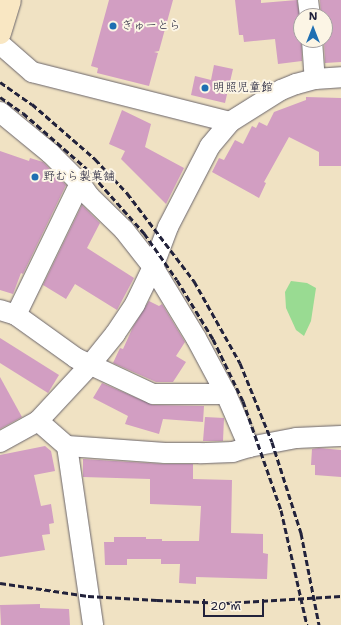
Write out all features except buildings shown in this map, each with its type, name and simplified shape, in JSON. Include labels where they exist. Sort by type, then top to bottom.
[{"type":"main road","points":[[1,31],[10,0]]},
{"type":"street","points":[[1,31],[32,72],[230,122]]},
{"type":"street","points":[[313,48],[315,79]]},
{"type":"street","points":[[0,442],[38,421],[90,365],[115,334],[135,304],[153,267],[168,227],[207,153],[230,122],[281,90],[315,79],[341,77]]},
{"type":"street","points":[[0,112],[50,153],[80,183],[89,196],[124,230],[153,267],[196,338],[226,394],[249,447]]},
{"type":"street","points":[[80,183],[8,313],[76,358],[153,394],[226,394]]},
{"type":"street","points":[[38,421],[67,446],[165,453],[233,452],[249,447],[296,438],[341,436]]},
{"type":"street","points":[[67,446],[93,625]]},
{"type":"green space","points":[[291,281],[307,283],[316,288],[311,321],[304,336],[296,330],[286,308],[285,292]]},
{"type":"railway","points":[[0,82],[32,104],[95,159],[127,193],[194,281],[240,363],[272,442],[301,533],[319,625]]},
{"type":"railway","points":[[0,97],[23,113],[87,169],[144,233],[177,280],[213,339],[243,401],[281,510],[307,625]]},
{"type":"railway","points":[[0,583],[88,596],[226,603],[341,596]]},
{"type":"place","name":"ぎゅーとら","points":[[113,26]]},
{"type":"place","name":"明照児童館","points":[[205,88]]},
{"type":"place","name":"野むら製菓舗","points":[[35,177]]}]
